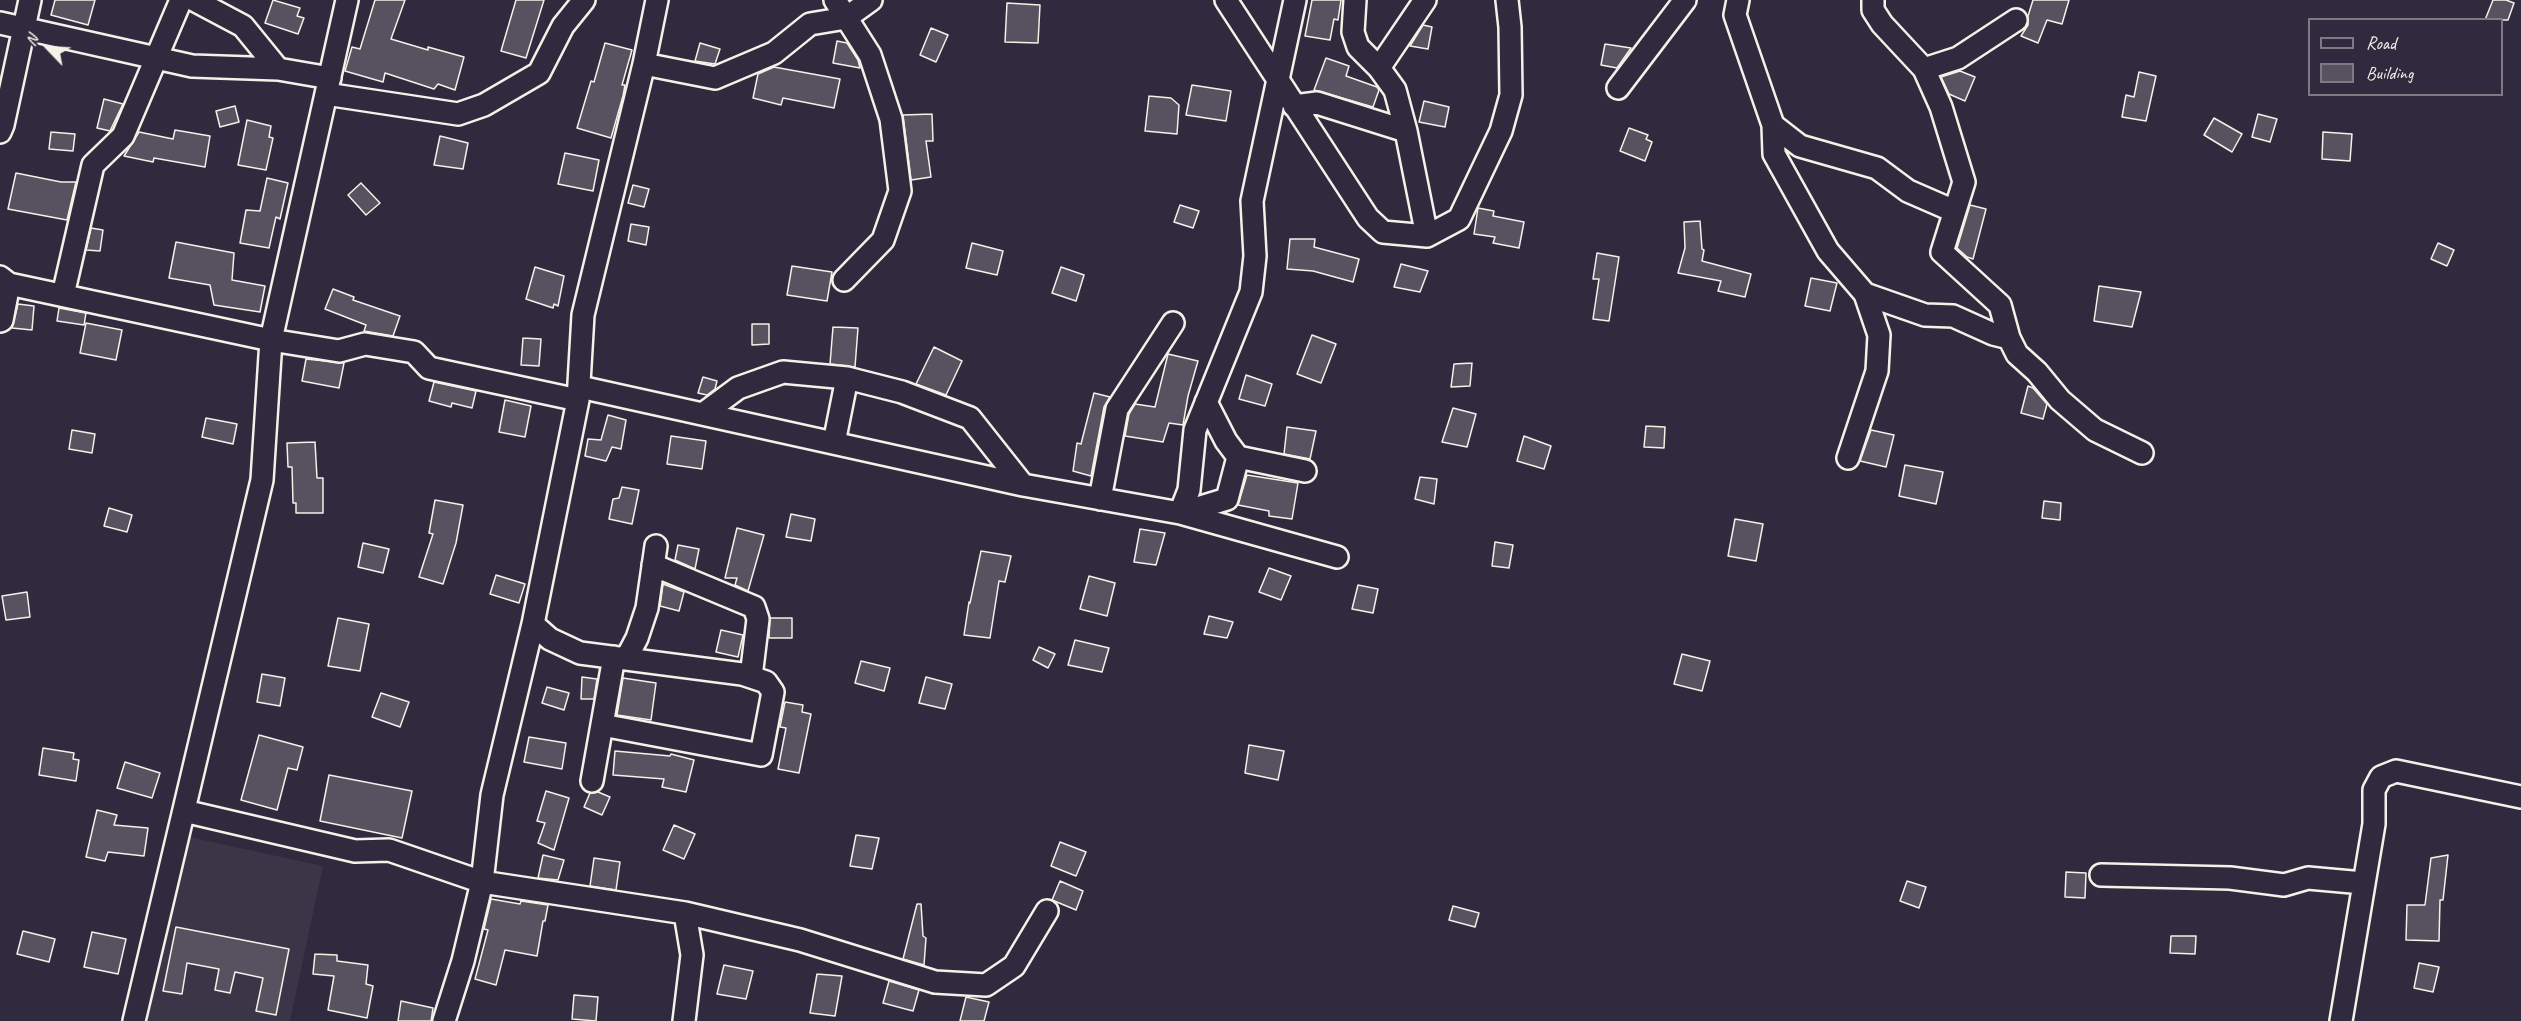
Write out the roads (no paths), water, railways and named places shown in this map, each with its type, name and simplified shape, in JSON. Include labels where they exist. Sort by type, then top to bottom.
[{"type":"street","points":[[0,132],[30,0]]},
{"type":"street","points":[[63,295],[93,165],[123,136],[181,0]]},
{"type":"street","points":[[194,0],[243,26],[278,69]]},
{"type":"street","points":[[134,1021],[262,480],[272,340],[347,0]]},
{"type":"street","points":[[0,23],[192,66],[278,69],[328,86],[458,114],[484,105],[539,74],[563,26],[584,0]]},
{"type":"street","points":[[444,1021],[463,961],[482,882],[490,802],[533,624],[579,394],[583,315],[644,64],[657,0]]},
{"type":"street","points":[[644,64],[715,78],[774,53],[810,24],[840,9],[871,0]]},
{"type":"street","points":[[1226,0],[1368,218],[1383,232],[1427,236],[1459,219],[1501,131],[1511,95],[1510,27],[1507,0]]},
{"type":"street","points":[[1180,513],[1189,490],[1195,430],[1251,292],[1255,256],[1252,201],[1295,0]]},
{"type":"street","points":[[1355,0],[1353,32],[1358,47],[1379,68],[1395,90],[1406,131],[1427,236]]},
{"type":"street","points":[[1379,68],[1425,0]]},
{"type":"street","points":[[1618,88],[1685,0]]},
{"type":"street","points":[[1738,0],[1736,15],[1773,125],[1774,154],[1828,250],[1866,294],[1879,335],[1877,371],[1848,458]]},
{"type":"street","points":[[1873,0],[1873,10],[1882,24],[1924,69],[1941,107],[1964,182],[1942,252],[2000,306],[2009,338],[2017,354],[2037,372],[2060,400],[2096,430],[2142,453]]},
{"type":"street","points":[[840,9],[870,55],[891,119],[900,192],[883,240],[844,279]]},
{"type":"street","points":[[1924,69],[1958,58],[2016,20]]},
{"type":"street","points":[[1294,106],[1317,103],[1406,131]]},
{"type":"street","points":[[1773,125],[1800,146],[1876,168],[1908,191],[1954,211]]},
{"type":"street","points":[[0,321],[3,320],[4,280],[272,340],[339,351],[364,344],[414,352],[429,368],[703,414],[1023,485],[1180,513],[1337,557]]},
{"type":"street","points":[[1866,294],[1925,315],[1953,316],[1993,334],[2009,338]]},
{"type":"street","points":[[1100,499],[1117,409],[1173,323]]},
{"type":"street","points":[[703,414],[738,388],[783,372],[847,378],[902,392],[970,418],[1023,485]]},
{"type":"street","points":[[834,443],[847,378]]},
{"type":"street","points":[[1206,402],[1226,441],[1238,458],[1305,471]]},
{"type":"street","points":[[1180,513],[1227,500],[1238,458]]},
{"type":"street","points":[[592,781],[602,725],[620,658],[637,638],[647,608],[655,555],[754,607],[758,620],[751,677]]},
{"type":"street","points":[[533,624],[550,639],[580,653],[751,677],[766,682],[773,692],[760,755],[602,725]]},
{"type":"street","points":[[2341,1021],[2374,824],[2374,790],[2381,777],[2396,771],[2521,797]]},
{"type":"street","points":[[184,812],[356,851],[389,850],[482,882],[684,913],[800,940],[935,982],[986,985],[1014,966],[1047,911]]},
{"type":"street","points":[[2101,875],[2230,878],[2284,885],[2308,878],[2363,883]]},
{"type":"street","points":[[684,913],[692,955],[684,1021]]}]
